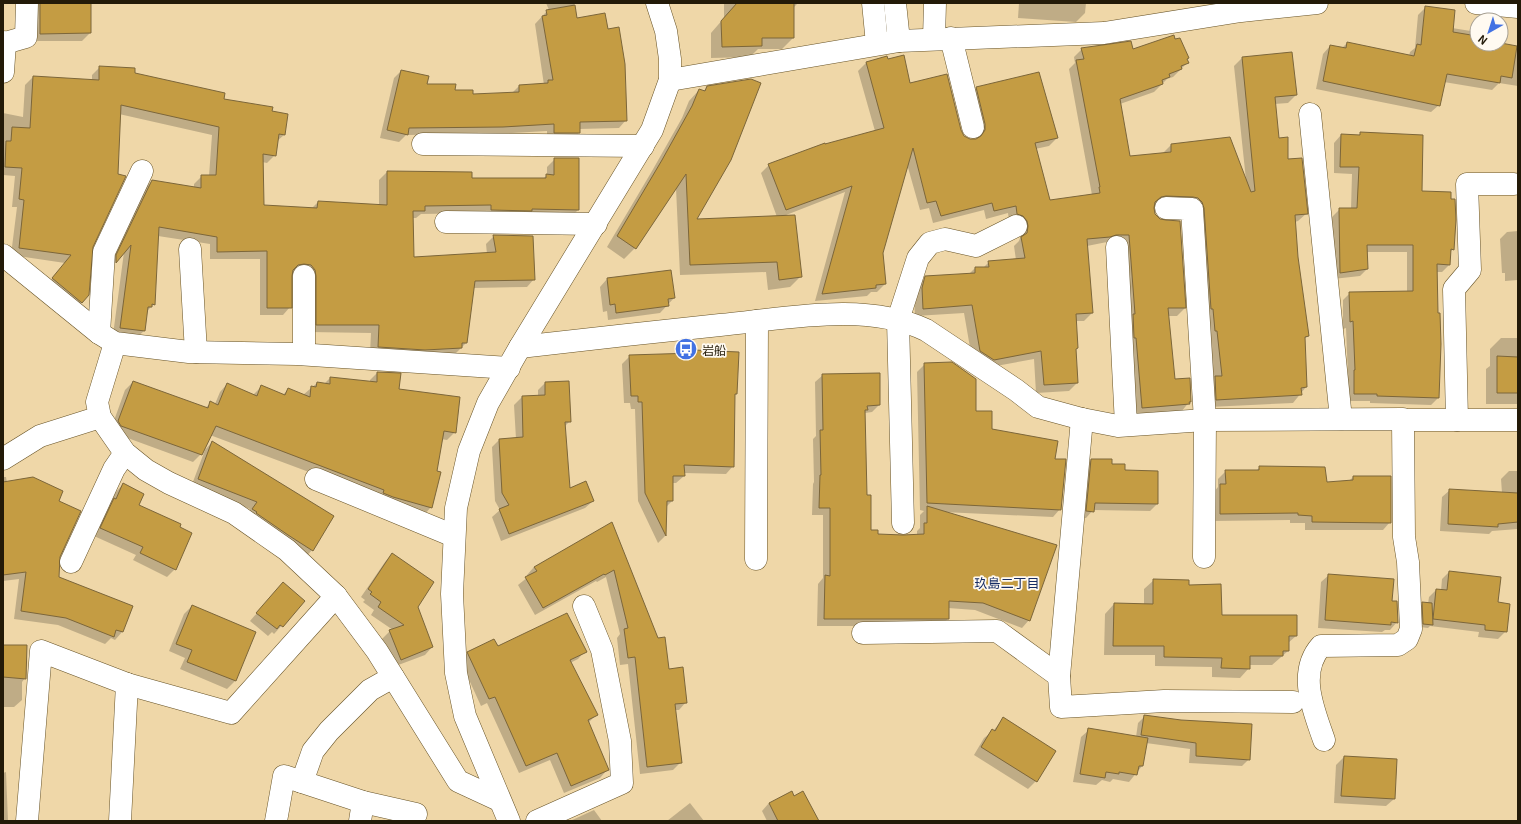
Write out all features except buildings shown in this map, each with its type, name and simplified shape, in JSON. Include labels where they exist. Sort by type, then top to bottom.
[{"type":"street","points":[[3,72],[4,42],[26,37],[27,3]]},
{"type":"street","points":[[509,821],[464,716],[456,673],[452,594],[456,508],[470,451],[488,403],[520,347],[652,130],[670,80],[670,59],[666,30],[657,3]]},
{"type":"street","points":[[873,3],[877,44]]},
{"type":"street","points":[[894,3],[899,41]]},
{"type":"street","points":[[935,3],[942,38],[973,127]]},
{"type":"street","points":[[670,80],[899,41],[942,38],[1104,33],[1241,11],[1317,3]]},
{"type":"street","points":[[1476,3],[1518,7]]},
{"type":"street","points":[[1310,114],[1342,419]]},
{"type":"street","points":[[423,144],[643,146]]},
{"type":"street","points":[[142,171],[104,252],[107,338],[97,402],[100,417],[125,453],[146,470],[169,483],[234,513],[287,550],[336,596],[377,651],[458,781],[499,800]]},
{"type":"street","points":[[1457,420],[1454,289],[1470,270],[1467,184],[1514,184]]},
{"type":"street","points":[[1166,208],[1192,209],[1205,420],[1204,556]]},
{"type":"street","points":[[446,222],[596,224]]},
{"type":"street","points":[[903,523],[898,320],[918,258],[930,243],[945,239],[976,246],[1016,226]]},
{"type":"street","points":[[1118,247],[1126,425]]},
{"type":"street","points":[[190,249],[196,352]]},
{"type":"street","points":[[3,255],[107,338],[196,352],[304,354],[509,368]]},
{"type":"street","points":[[304,276],[304,354]]},
{"type":"street","points":[[520,347],[650,332],[837,314],[877,316],[911,323],[926,330],[1016,390],[1038,407],[1082,420],[1118,426],[1205,420],[1518,420]]},
{"type":"street","points":[[756,559],[757,321]]},
{"type":"street","points":[[3,459],[40,436],[100,417]]},
{"type":"street","points":[[1082,420],[1059,676],[1061,708],[1164,701],[1293,702]]},
{"type":"street","points":[[1324,740],[1310,698],[1309,679],[1314,654],[1321,646],[1398,645],[1407,639],[1411,629],[1408,562],[1404,537],[1403,420]]},
{"type":"street","points":[[71,562],[114,469],[125,453]]},
{"type":"street","points":[[316,479],[454,536]]},
{"type":"street","points":[[27,821],[41,651],[127,684],[231,713],[336,596]]},
{"type":"street","points":[[537,821],[622,783],[620,741],[602,650],[584,606]]},
{"type":"street","points":[[863,633],[997,631],[1059,676]]},
{"type":"street","points":[[302,782],[313,751],[329,731],[370,690],[393,677]]},
{"type":"street","points":[[120,821],[127,684]]},
{"type":"street","points":[[276,821],[284,776],[302,782],[362,812],[416,814]]},
{"type":"place","name":"岩船","points":[[686,349]]},
{"type":"district","name":"玖島二丁目","points":[[1007,582]]}]
